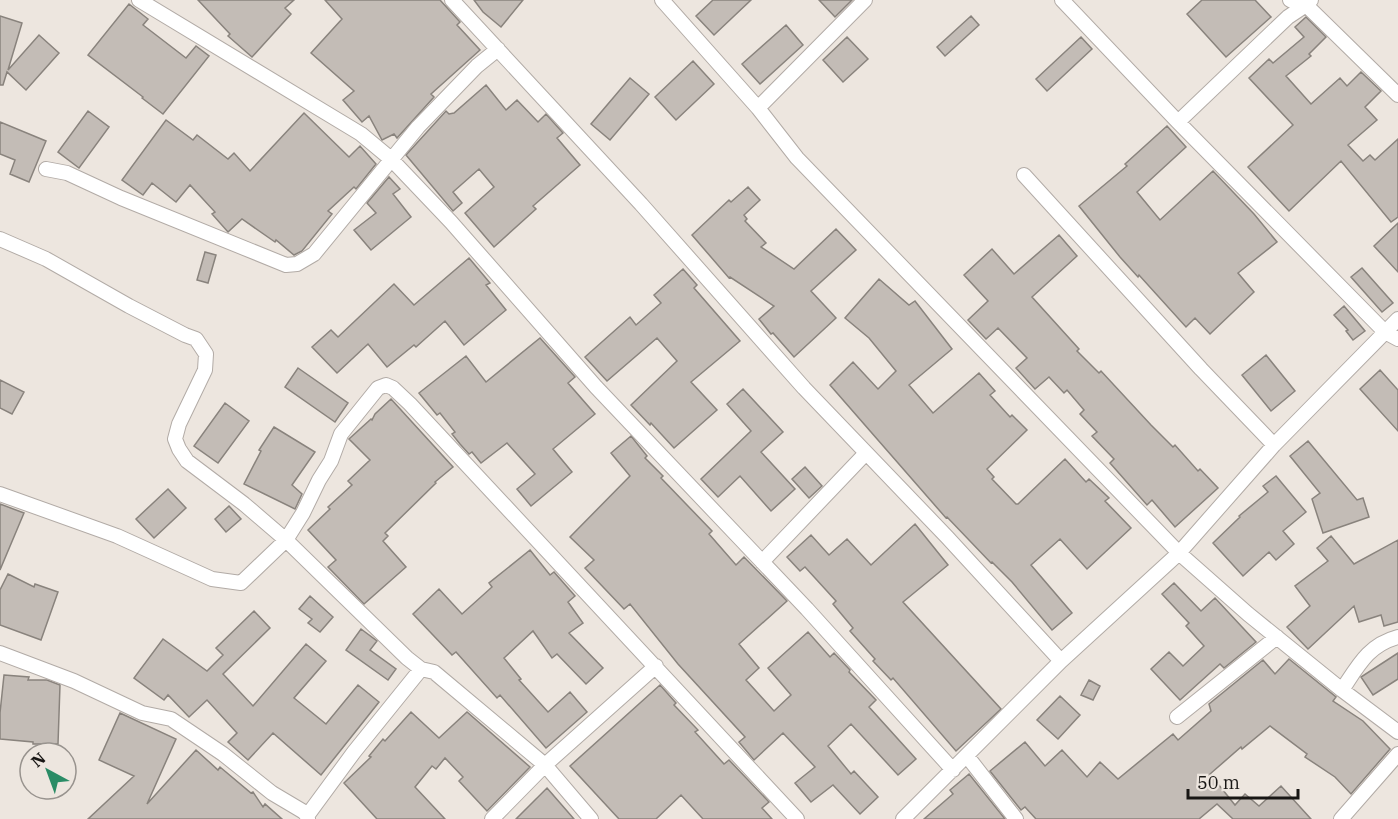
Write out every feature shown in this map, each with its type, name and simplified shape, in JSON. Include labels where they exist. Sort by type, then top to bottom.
[{"type":"street","points":[[139,0],[361,134],[391,159],[451,222],[596,387],[762,562],[953,770]]},
{"type":"street","points":[[452,0],[641,204],[804,388],[1061,661]]},
{"type":"street","points":[[662,0],[758,108],[797,158],[1179,553],[1277,637],[1398,732]]},
{"type":"street","points":[[758,108],[865,0]]},
{"type":"street","points":[[1062,0],[1178,122],[1385,332],[1398,339]]},
{"type":"street","points":[[1290,0],[1308,2],[1398,95]]},
{"type":"street","points":[[1178,122],[1288,17],[1308,2]]},
{"type":"street","points":[[46,169],[67,173],[121,198],[286,265],[297,264],[314,254],[391,159],[451,91],[498,49]]},
{"type":"street","points":[[1024,175],[1201,369],[1274,445]]},
{"type":"street","points":[[0,239],[46,259],[129,306],[196,339],[206,354],[205,370],[179,424],[175,439],[187,461],[244,504],[286,540],[407,658],[421,669],[434,672],[545,765],[591,819]]},
{"type":"street","points":[[903,819],[1061,661],[1179,553],[1274,445],[1398,319]]},
{"type":"street","points":[[0,494],[117,536],[212,579],[241,583],[286,540],[331,461],[341,434],[378,388],[386,385],[393,388],[410,404],[797,819]]},
{"type":"street","points":[[762,562],[866,453]]},
{"type":"street","points":[[1178,717],[1277,637]]},
{"type":"street","points":[[1342,690],[1368,652],[1398,637]]},
{"type":"street","points":[[0,653],[74,681],[142,713],[171,719],[223,754],[272,793],[304,812],[307,818],[354,752],[421,669]]},
{"type":"street","points":[[492,819],[545,765],[656,666]]},
{"type":"street","points":[[1341,819],[1398,754]]},
{"type":"street","points":[[967,756],[1016,819]]},
{"type":"building","points":[[198,0],[294,0],[285,8],[291,14],[252,57],[228,36],[230,34]]},
{"type":"building","points":[[325,0],[440,0],[460,22],[457,25],[480,50],[431,94],[434,97],[397,138],[394,134],[382,140],[369,116],[362,122],[343,100],[354,91],[311,53],[342,19]]},
{"type":"building","points":[[474,0],[523,0],[501,27],[483,12]]},
{"type":"building","points":[[713,0],[751,0],[714,35],[696,16]]},
{"type":"building","points":[[819,0],[852,0],[835,17]]},
{"type":"building","points":[[1202,0],[1255,0],[1271,17],[1226,57],[1187,14]]},
{"type":"building","points":[[129,4],[148,19],[143,25],[186,58],[196,46],[209,56],[163,114],[88,55]]},
{"type":"building","points":[[0,16],[22,23],[8,70],[39,35],[59,53],[26,90],[7,72],[3,85],[0,85]]},
{"type":"building","points":[[971,16],[979,25],[945,56],[937,47]]},
{"type":"building","points":[[1306,17],[1326,37],[1309,54],[1311,56],[1286,76],[1311,104],[1340,78],[1347,86],[1361,72],[1381,91],[1365,107],[1377,120],[1348,145],[1363,161],[1370,155],[1375,160],[1398,139],[1398,217],[1391,222],[1341,161],[1289,211],[1248,167],[1293,125],[1249,78],[1269,59],[1273,63],[1304,37],[1295,27]]},
{"type":"building","points":[[786,25],[803,45],[760,84],[742,64]]},
{"type":"building","points":[[847,37],[868,59],[843,82],[823,60]]},
{"type":"building","points":[[1081,37],[1092,49],[1047,91],[1036,79]]},
{"type":"building","points":[[693,61],[714,84],[676,120],[655,97]]},
{"type":"building","points":[[630,78],[649,94],[610,140],[591,124]]},
{"type":"building","points":[[486,85],[506,110],[517,100],[538,122],[546,114],[563,133],[557,138],[580,165],[533,206],[536,209],[494,247],[465,213],[494,187],[479,169],[453,192],[462,203],[453,211],[406,155],[446,111],[449,114],[454,113]]},
{"type":"building","points":[[88,111],[109,127],[79,168],[58,152]]},
{"type":"building","points":[[304,113],[349,157],[360,146],[376,164],[356,189],[354,187],[328,211],[332,214],[302,251],[294,255],[276,240],[275,242],[242,219],[228,232],[212,214],[215,212],[190,185],[176,202],[152,183],[143,195],[122,180],[166,120],[193,140],[197,135],[228,159],[234,153],[250,171]]},
{"type":"building","points":[[0,122],[46,141],[29,182],[10,174],[15,160],[0,154]]},
{"type":"building","points":[[1167,126],[1186,147],[1137,192],[1160,220],[1213,171],[1277,242],[1238,273],[1254,292],[1210,334],[1195,318],[1186,327],[1120,257],[1079,206],[1127,166],[1125,164]]},
{"type":"building","points":[[389,177],[400,189],[393,194],[411,217],[371,250],[354,230],[376,213],[367,203]]},
{"type":"building","points":[[748,187],[760,200],[744,215],[747,219],[745,221],[766,243],[761,247],[794,269],[836,229],[856,250],[811,291],[836,318],[794,357],[759,319],[774,306],[729,278],[692,235],[729,200],[731,202]]},
{"type":"building","points":[[1398,223],[1398,272],[1374,246]]},
{"type":"building","points":[[1059,235],[1077,256],[1032,297],[1079,349],[1077,351],[1099,373],[1101,371],[1173,447],[1175,445],[1198,471],[1200,469],[1218,488],[1175,527],[1152,500],[1147,505],[1110,463],[1114,459],[1092,436],[1097,432],[1080,414],[1084,410],[1067,390],[1064,393],[1049,377],[1035,389],[1016,368],[1027,358],[998,328],[986,339],[968,320],[988,301],[964,275],[992,249],[1014,274]]},
{"type":"building","points":[[205,252],[216,255],[208,283],[197,280]]},
{"type":"building","points":[[469,258],[490,283],[486,285],[506,310],[464,345],[445,321],[416,347],[414,345],[387,367],[368,344],[337,373],[312,347],[331,330],[338,337],[394,284],[414,305]]},
{"type":"building","points":[[1362,268],[1393,303],[1382,312],[1351,277]]},
{"type":"building","points":[[683,269],[697,285],[694,288],[740,341],[691,382],[717,410],[674,448],[631,405],[677,361],[657,338],[607,381],[585,357],[630,317],[636,325],[661,303],[654,295]]},
{"type":"building","points":[[879,279],[909,305],[915,301],[952,349],[909,385],[933,413],[979,373],[995,391],[990,395],[1010,417],[1012,415],[1027,430],[987,469],[994,477],[992,479],[1016,504],[1065,459],[1086,482],[1089,479],[1109,498],[1105,501],[1131,528],[1087,569],[1060,539],[1031,565],[1072,613],[1052,630],[1012,582],[946,518],[830,385],[853,362],[878,389],[896,371],[869,338],[845,318]]},
{"type":"building","points":[[1344,306],[1365,331],[1353,340],[1346,331],[1348,330],[1334,315]]},
{"type":"building","points":[[540,338],[575,377],[568,383],[595,414],[553,449],[572,472],[531,506],[517,489],[535,474],[507,443],[481,463],[472,452],[469,454],[460,444],[452,434],[455,432],[440,413],[437,415],[419,393],[466,356],[486,382]]},
{"type":"building","points":[[1266,355],[1295,391],[1271,411],[1242,375]]},
{"type":"building","points":[[298,368],[348,403],[335,422],[285,387]]},
{"type":"building","points":[[1380,370],[1398,390],[1398,431],[1360,389]]},
{"type":"building","points":[[0,380],[24,392],[12,414],[0,408]]},
{"type":"building","points":[[743,389],[783,432],[761,452],[795,489],[771,511],[740,476],[718,497],[701,479],[751,431],[727,404]]},
{"type":"building","points":[[391,399],[453,467],[385,533],[388,536],[383,541],[406,567],[364,604],[328,567],[336,560],[308,530],[352,485],[348,481],[370,460],[349,439],[372,420],[375,414]]},
{"type":"building","points":[[225,403],[249,421],[218,463],[194,446]]},
{"type":"building","points":[[274,427],[315,452],[292,485],[302,494],[295,509],[244,484],[261,451],[259,450]]},
{"type":"building","points":[[631,436],[647,456],[645,458],[663,476],[661,478],[712,531],[709,534],[736,565],[744,557],[787,601],[739,644],[759,668],[746,680],[774,711],[791,695],[768,668],[808,632],[830,657],[834,653],[876,700],[869,707],[916,759],[898,775],[851,724],[828,746],[851,774],[854,771],[878,797],[860,814],[833,785],[811,802],[795,783],[815,767],[783,733],[754,760],[739,742],[745,737],[678,664],[630,604],[624,609],[585,568],[594,560],[570,537],[630,476],[611,453]]},
{"type":"building","points":[[1308,441],[1357,500],[1363,498],[1369,517],[1323,533],[1312,499],[1320,493],[1290,456]]},
{"type":"building","points":[[805,467],[822,486],[809,498],[792,479]]},
{"type":"building","points":[[1276,476],[1306,512],[1283,531],[1294,544],[1276,560],[1269,552],[1243,576],[1213,543],[1239,516],[1268,492],[1263,486]]},
{"type":"building","points":[[168,489],[186,508],[154,538],[136,519]]},
{"type":"building","points":[[0,504],[24,513],[0,570]]},
{"type":"building","points":[[229,506],[241,519],[226,532],[215,519]]},
{"type":"building","points":[[915,524],[948,565],[903,602],[1001,709],[956,751],[893,678],[891,680],[873,661],[875,659],[850,631],[853,628],[833,604],[836,601],[805,567],[800,571],[787,557],[811,535],[829,555],[847,539],[871,565]]},
{"type":"building","points":[[1331,536],[1354,564],[1398,540],[1398,622],[1384,626],[1381,615],[1359,622],[1354,606],[1308,649],[1287,627],[1310,606],[1295,586],[1328,561],[1317,548]]},
{"type":"building","points":[[530,550],[550,575],[554,572],[575,596],[568,602],[583,623],[569,633],[603,668],[586,684],[557,654],[552,658],[533,631],[504,658],[521,679],[519,680],[548,712],[570,692],[587,712],[546,748],[500,695],[497,698],[456,652],[452,655],[413,614],[439,589],[462,614],[492,587],[489,583]]},
{"type":"building","points":[[8,574],[34,587],[35,584],[58,592],[41,640],[0,625],[0,590]]},
{"type":"building","points":[[1174,583],[1201,611],[1215,598],[1256,642],[1224,668],[1220,664],[1180,700],[1151,669],[1169,652],[1183,666],[1204,646],[1186,626],[1189,623],[1162,594]]},
{"type":"building","points":[[310,596],[333,617],[320,632],[308,623],[312,619],[299,609]]},
{"type":"building","points":[[254,611],[270,628],[223,674],[253,706],[306,644],[326,661],[294,698],[326,724],[358,685],[379,702],[321,775],[273,733],[248,760],[228,742],[237,733],[207,700],[189,717],[168,695],[164,700],[134,678],[163,639],[207,671],[223,655],[216,648]]},
{"type":"building","points":[[361,629],[377,641],[370,650],[396,669],[388,680],[346,650]]},
{"type":"building","points":[[1398,653],[1398,679],[1373,695],[1361,677]]},
{"type":"building","points":[[1289,659],[1336,697],[1333,701],[1363,721],[1390,749],[1351,794],[1335,777],[1305,757],[1307,754],[1270,726],[1210,774],[1235,805],[1245,794],[1259,806],[1281,786],[1311,819],[1233,819],[1217,804],[1199,819],[1036,819],[1025,807],[1021,810],[990,771],[1025,742],[1045,766],[1062,750],[1087,777],[1100,762],[1118,779],[1173,734],[1178,740],[1211,711],[1209,704],[1263,660],[1275,674]]},
{"type":"building","points":[[4,675],[29,677],[28,680],[47,680],[60,685],[58,741],[0,739]]},
{"type":"building","points":[[1089,680],[1100,686],[1093,700],[1081,695]]},
{"type":"building","points":[[660,685],[676,703],[674,705],[698,730],[695,732],[724,764],[729,760],[769,802],[762,808],[772,819],[703,819],[681,795],[656,819],[619,819],[570,766]]},
{"type":"building","points":[[1060,696],[1080,715],[1058,739],[1037,720]]},
{"type":"building","points":[[411,712],[439,738],[467,712],[530,767],[487,811],[459,781],[463,777],[445,758],[436,769],[432,766],[415,787],[445,819],[377,819],[344,783],[371,757],[369,756],[383,739],[385,741]]},
{"type":"building","points":[[120,713],[176,739],[147,804],[196,750],[218,770],[220,767],[251,793],[253,792],[263,807],[265,804],[282,819],[88,819],[134,776],[99,760]]},
{"type":"building","points":[[969,774],[1005,819],[924,819],[953,794],[950,790]]},
{"type":"building","points":[[547,788],[574,819],[516,819]]}]
